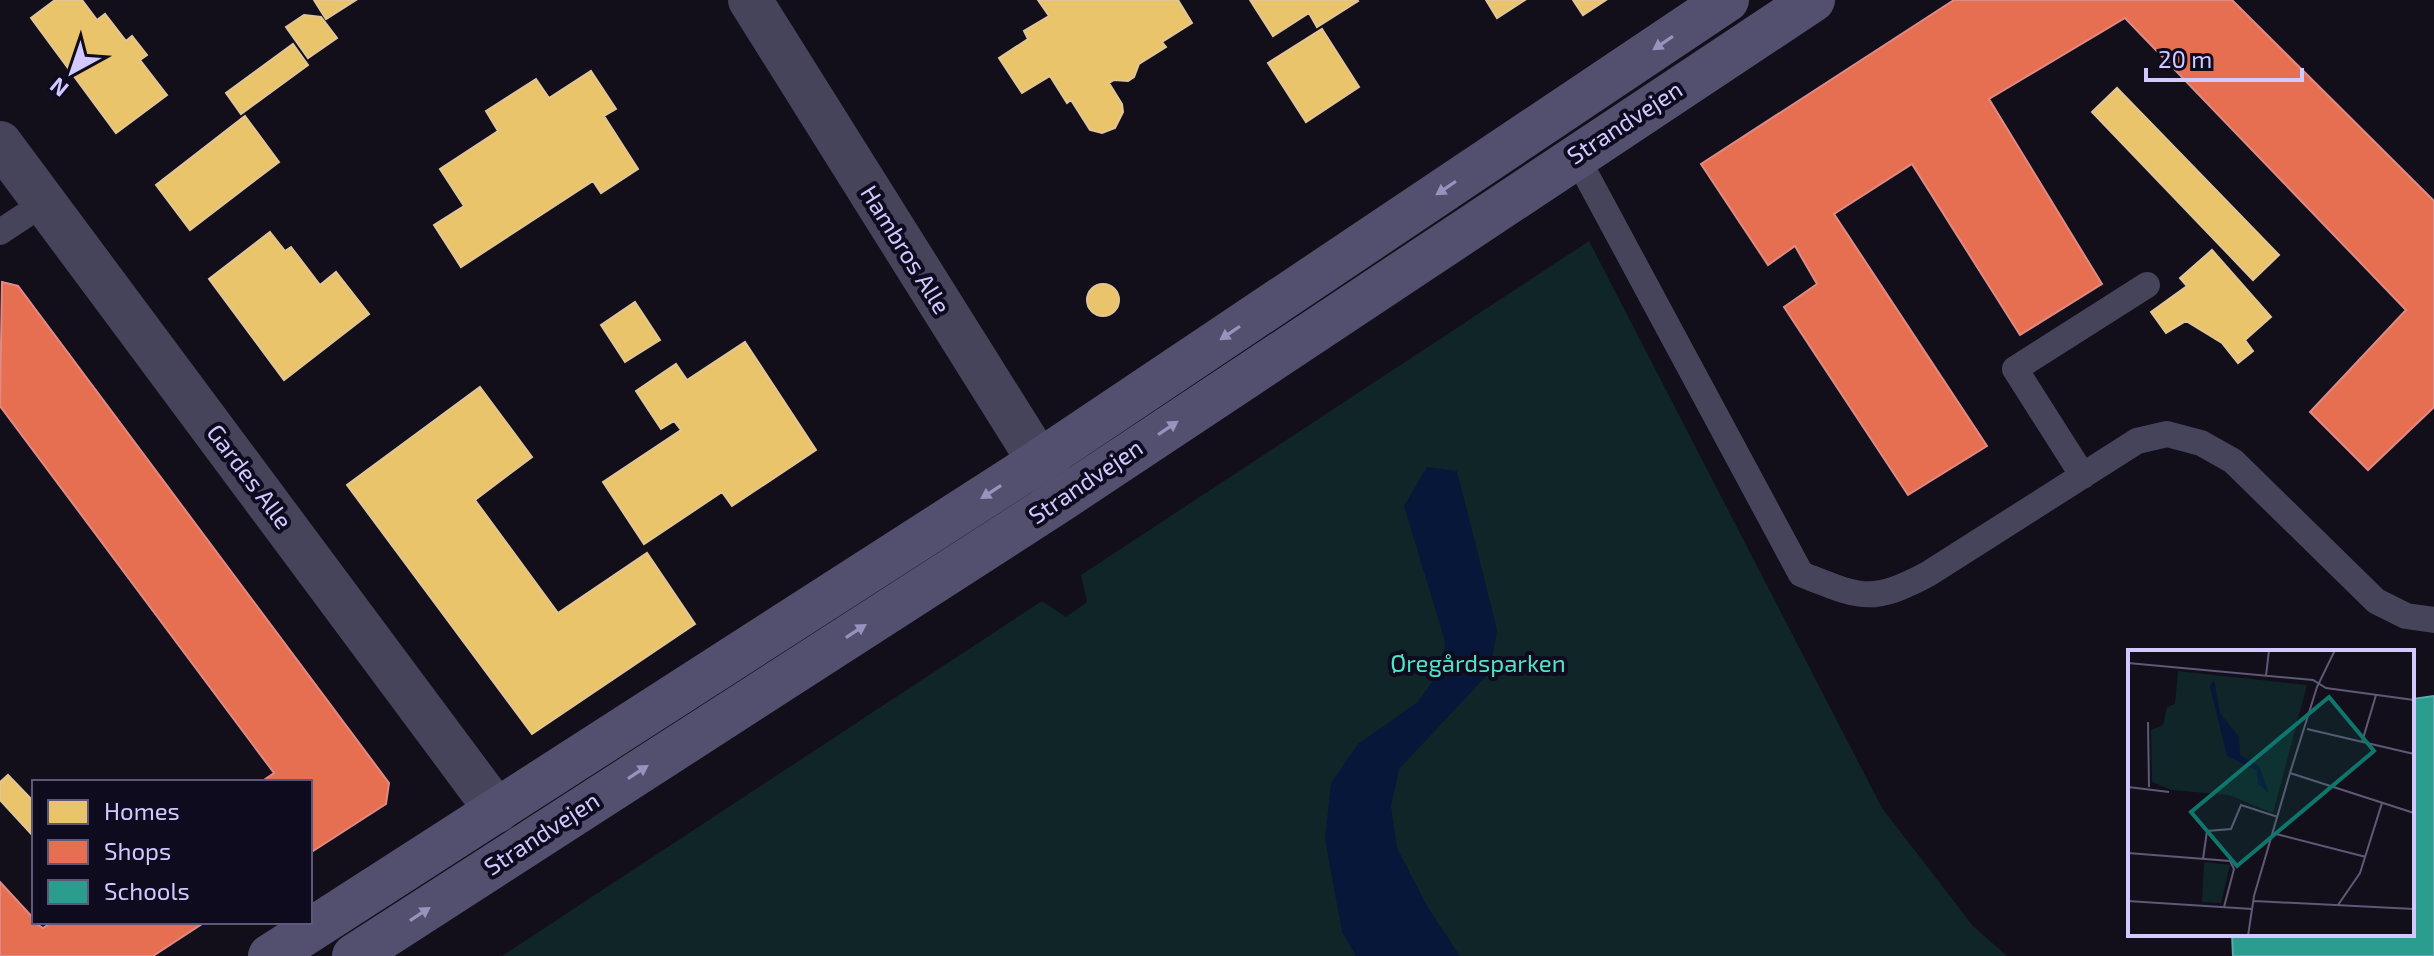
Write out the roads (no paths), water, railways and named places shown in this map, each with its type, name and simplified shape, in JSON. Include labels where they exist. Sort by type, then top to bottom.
[{"type":"main road","name":"Strandvejen","points":[[270,956],[1038,462],[1727,0]]},
{"type":"main road","name":"Strandvejen","points":[[354,956],[1063,498],[1813,0]]},
{"type":"street","name":"Hambros Alle","points":[[750,0],[1063,498]]},
{"type":"street","name":"Gardes Alle","points":[[0,143],[497,811]]},
{"type":"lane","points":[[1576,156],[1801,574],[1852,594],[1881,595],[1901,589],[2137,441],[2167,434],[2201,443],[2233,461],[2376,601],[2406,616],[2434,620]]},
{"type":"lane","points":[[0,232],[44,203]]},
{"type":"lane","points":[[2083,476],[2015,369],[2147,285]]},
{"type":"water","points":[[1427,467],[1457,471],[1497,630],[1490,672],[1399,769],[1391,806],[1397,848],[1427,906],[1460,956],[1356,956],[1342,932],[1325,839],[1331,783],[1358,744],[1418,702],[1443,666],[1445,641],[1404,506]]},
{"type":"park label","name":"Øregårdsparken","points":[[1478,664]]}]
